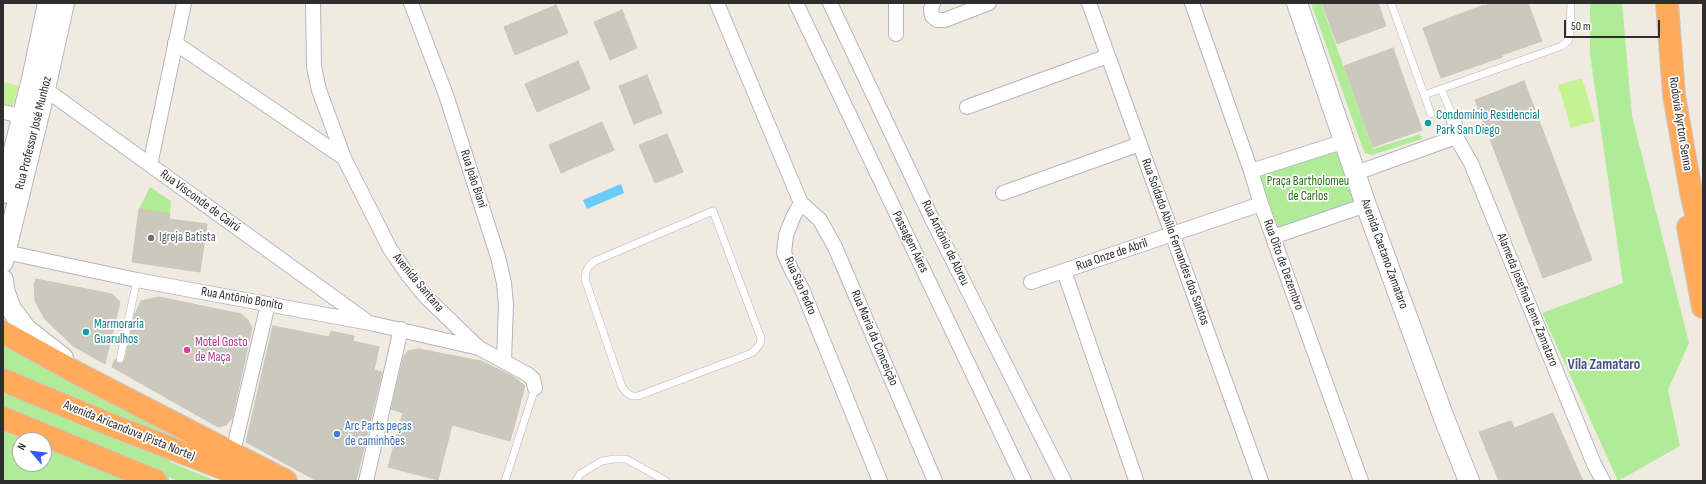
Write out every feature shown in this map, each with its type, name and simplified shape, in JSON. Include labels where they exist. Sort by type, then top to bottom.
[{"type":"highway","name":"Rodovia Ayrton Senna","points":[[1667,3],[1674,95],[1691,192],[1703,244]]},
{"type":"highway","points":[[1691,192],[1686,217],[1703,307]]},
{"type":"highway","points":[[3,332],[75,372],[286,481]]},
{"type":"highway","name":"Avenida Aricanduva (Pista Norte)","points":[[3,380],[111,425],[256,481]]},
{"type":"highway","points":[[3,418],[156,481]]},
{"type":"street","name":"Rua Professor José Munhoz","points":[[38,84],[48,3]]},
{"type":"street","name":"Rua Professor José Munhoz","points":[[4,257],[30,118],[38,84],[64,3]]},
{"type":"street","points":[[150,166],[184,3]]},
{"type":"street","name":"Avenida Santana","points":[[313,3],[314,67],[319,90],[344,158],[390,249],[426,297],[478,348],[527,374],[533,379],[535,388]]},
{"type":"street","name":"Rua João Biani","points":[[411,3],[446,95],[498,257],[504,284],[506,305],[504,361]]},
{"type":"street","points":[[717,3],[801,203]]},
{"type":"street","name":"Passagem Aíres","points":[[796,3],[1024,481]]},
{"type":"street","name":"Rua Antônio de Abreu","points":[[830,3],[932,219],[1064,481]]},
{"type":"street","points":[[896,3],[896,34]]},
{"type":"street","points":[[932,6],[932,16],[937,20],[945,20],[990,3]]},
{"type":"street","name":"Rua Soldado Abílio Fernandes dos Santos","points":[[1089,3],[1261,481]]},
{"type":"street","name":"Rua Oito de Dezembro","points":[[1192,3],[1251,171],[1261,204],[1361,481]]},
{"type":"street","name":"Avenida Caetano Zamataro","points":[[1297,3],[1366,205],[1444,418],[1469,481]]},
{"type":"street","points":[[175,43],[344,158]]},
{"type":"street","points":[[967,107],[1108,56]]},
{"type":"street","name":"Rua Visconde de Cairú","points":[[38,84],[370,323]]},
{"type":"street","points":[[3,112],[30,118]]},
{"type":"street","name":"Rua Professor José Munhoz","points":[[3,193],[30,118]]},
{"type":"street","name":"Alameda Josefina Leme Zamataro","points":[[1454,119],[1456,137],[1471,163],[1535,306],[1594,464],[1604,481]]},
{"type":"street","points":[[1356,173],[1456,137]]},
{"type":"street","points":[[1251,171],[1345,140]]},
{"type":"street","points":[[1003,193],[1140,144]]},
{"type":"street","name":"Rua São Pedro","points":[[801,203],[794,215],[786,235],[784,253],[802,289],[880,481]]},
{"type":"street","name":"Rua Maria da Conceição","points":[[801,203],[820,220],[835,247],[935,481]]},
{"type":"street","name":"Rua Onze de Abril","points":[[1031,282],[1261,204]]},
{"type":"street","points":[[1273,237],[1366,205]]},
{"type":"street","name":"Rua Antônio Bonito","points":[[4,257],[370,323],[478,348]]},
{"type":"street","points":[[1064,271],[1136,480]]},
{"type":"street","points":[[3,280],[4,290],[11,310],[26,329],[61,355],[75,372]]},
{"type":"street","points":[[232,452],[268,304]]},
{"type":"street","points":[[366,481],[401,329]]},
{"type":"lane","points":[[1391,3],[1431,114]]},
{"type":"lane","points":[[1424,95],[1562,46],[1568,41],[1570,34],[1572,3]]},
{"type":"lane","points":[[1441,89],[1454,119]]},
{"type":"lane","points":[[713,211],[761,338],[760,344],[752,353],[638,396],[632,396],[622,387],[585,279],[589,266],[595,261],[713,211]]},
{"type":"lane","points":[[120,360],[137,280]]},
{"type":"lane","name":"Avenida Santana","points":[[505,481],[535,388]]},
{"type":"lane","points":[[576,481],[580,474],[602,461],[626,459],[666,481]]},
{"type":"green space","points":[[1311,3],[1321,3],[1373,149],[1420,134],[1422,139],[1372,155],[1365,153]]},
{"type":"green space","points":[[1590,3],[1622,3],[1632,116],[1689,343],[1668,390],[1680,446],[1618,481],[1542,313],[1623,283],[1590,54]]},
{"type":"green space","points":[[1582,78],[1595,121],[1571,128],[1558,85]]},
{"type":"green space","points":[[3,82],[19,86],[12,108],[3,106]]},
{"type":"green space","name":"Praça Bartholomeu de Carlos","points":[[1337,148],[1357,202],[1280,232],[1259,177]]},
{"type":"green space","points":[[150,187],[171,201],[170,214],[139,209]]},
{"type":"green space","points":[[3,345],[171,433],[170,462],[216,481],[178,481],[169,477],[169,481],[3,481]]},
{"type":"water","points":[[621,184],[624,193],[587,209],[583,200]]},
{"type":"building","points":[[1322,3],[1378,3],[1386,26],[1337,44]]},
{"type":"building","points":[[1493,3],[1528,3],[1542,41],[1502,55],[1502,57],[1441,78],[1423,28]]},
{"type":"building","points":[[556,5],[568,33],[515,55],[504,27]]},
{"type":"building","points":[[622,10],[637,48],[610,60],[594,22]]},
{"type":"building","points":[[1393,48],[1422,130],[1373,147],[1344,66]]},
{"type":"building","points":[[578,61],[590,89],[537,112],[525,84]]},
{"type":"building","points":[[647,75],[662,113],[634,124],[619,86]]},
{"type":"building","points":[[1524,81],[1592,260],[1543,278],[1475,100]]},
{"type":"building","points":[[602,122],[614,150],[561,173],[549,145]]},
{"type":"building","points":[[667,134],[683,172],[655,183],[639,145]]},
{"type":"building","points":[[139,209],[170,214],[169,219],[207,224],[200,272],[132,262]]},
{"type":"building","name":"Marmoraria Guarulhos","points":[[36,279],[112,294],[120,302],[105,364],[73,346],[45,319],[35,301],[34,285]]},
{"type":"building","name":"Motel Gosto de Maça","points":[[159,297],[241,314],[248,320],[252,328],[232,418],[226,425],[218,427],[112,367],[115,359],[119,364],[125,360],[134,316],[141,301]]},
{"type":"building","points":[[273,326],[329,337],[331,331],[354,336],[353,341],[379,347],[374,370],[382,372],[356,481],[317,481],[246,442]]},
{"type":"building","points":[[419,349],[481,361],[514,377],[525,386],[510,441],[452,425],[438,480],[388,467],[403,413],[391,409],[404,356],[408,351]]},
{"type":"building","points":[[1553,413],[1583,481],[1499,481],[1479,432],[1511,421],[1514,428]]},
{"type":"place","name":"Condomínio Residencial Park San Diego","points":[[1428,123]]},
{"type":"place","name":"Igreja Batista","points":[[151,238]]},
{"type":"place","name":"Marmoraria Guarulhos","points":[[86,332]]},
{"type":"place","name":"Motel Gosto de Maça","points":[[187,350]]},
{"type":"place","name":"Arc Parts peças de caminhões","points":[[337,434]]},
{"type":"district","name":"Vila Zamataro","points":[[1604,365]]}]
